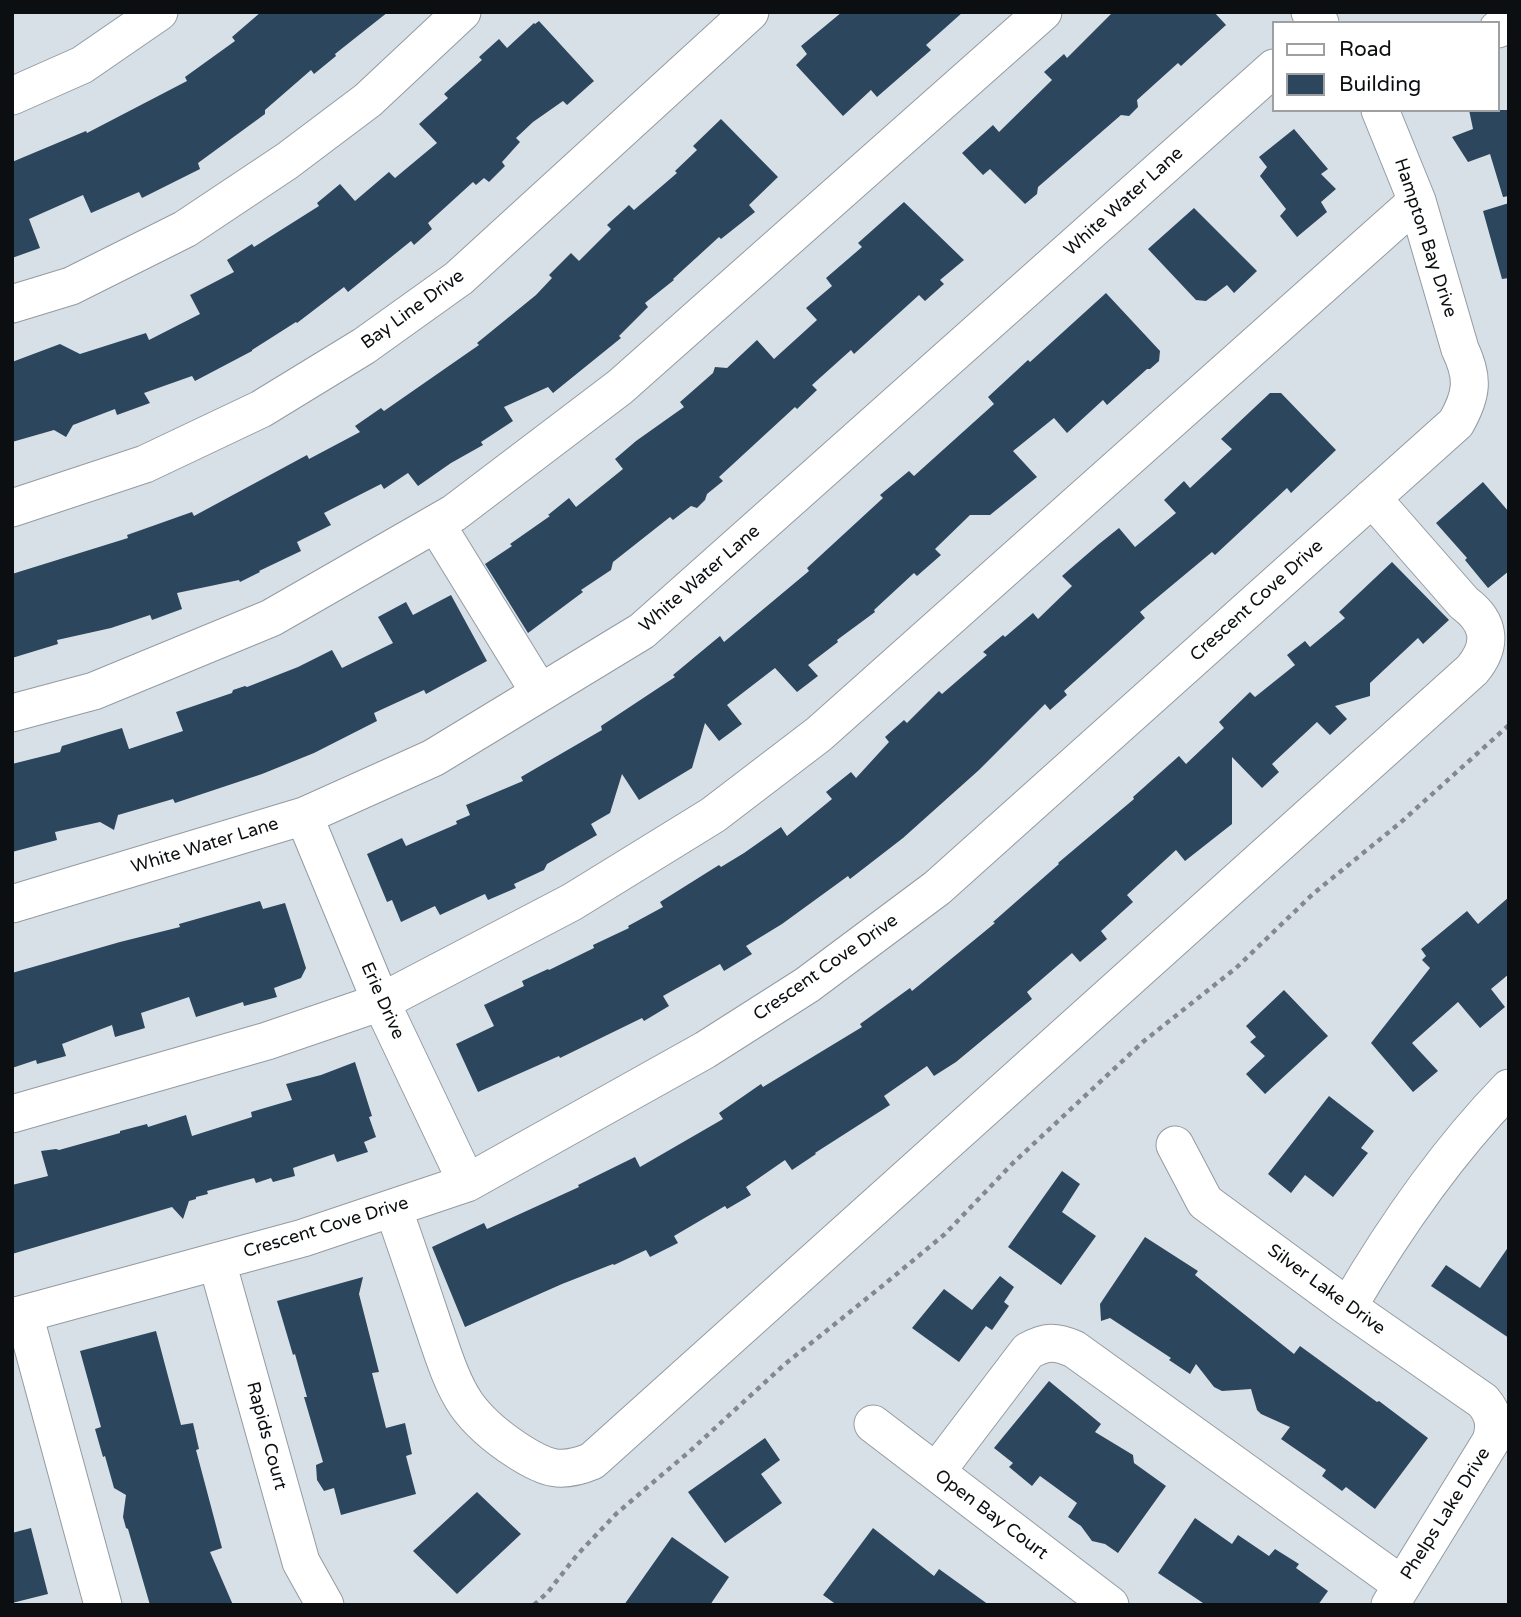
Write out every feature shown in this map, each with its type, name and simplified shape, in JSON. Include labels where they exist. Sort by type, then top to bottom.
[{"type":"street","points":[[12,96],[82,65],[159,12]]},
{"type":"street","points":[[12,304],[71,286],[185,229],[287,161],[368,100],[462,12]]},
{"type":"street","name":"Bay Line Drive","points":[[12,508],[145,464],[261,409],[364,346],[459,278],[750,12]]},
{"type":"street","points":[[12,713],[94,691],[271,618],[454,513],[620,387],[1043,12]]},
{"type":"street","name":"White Water Lane","points":[[12,904],[304,816],[433,758],[642,631],[1272,70]]},
{"type":"street","name":"Hampton Bay Drive","points":[[1381,112],[1417,201],[1460,349],[1468,367]]},
{"type":"street","points":[[12,1114],[267,1041],[380,1002],[572,902],[713,815],[808,742],[1417,201]]},
{"type":"street","name":"Crescent Cove Drive","points":[[18,1316],[303,1238],[467,1183],[705,1051],[807,985],[937,888],[1456,423],[1466,406],[1470,387],[1468,367]]},
{"type":"street","points":[[393,1208],[448,1367],[466,1404],[493,1434],[547,1467],[563,1469],[593,1461],[1472,670],[1481,659],[1486,634],[1483,621],[1372,498]]},
{"type":"street","points":[[436,524],[540,693]]},
{"type":"street","name":"Erie Drive","points":[[304,816],[380,1002],[467,1183]]},
{"type":"street","points":[[1349,1307],[1379,1254],[1413,1203],[1458,1144],[1509,1088]]},
{"type":"street","name":"Silver Lake Drive","points":[[1175,1145],[1205,1202],[1483,1401],[1494,1419]]},
{"type":"street","name":"Rapids Court","points":[[217,1262],[301,1562],[325,1605]]},
{"type":"street","points":[[18,1316],[103,1605]]},
{"type":"street","points":[[936,1472],[1028,1351],[1038,1345],[1062,1344],[1074,1349],[1396,1595]]},
{"type":"street","name":"Phelps Lake Drive","points":[[1396,1595],[1491,1441],[1494,1419]]},
{"type":"street","name":"Open Bay Court","points":[[873,1424],[1110,1605]]},
{"type":"path","points":[[534,1605],[617,1513],[785,1364],[945,1234],[1013,1163],[1134,1051],[1236,968],[1314,893],[1400,823],[1509,726]]},
{"type":"building","points":[[261,12],[388,12],[314,74],[311,70],[265,110],[265,114],[198,163],[200,169],[142,198],[139,192],[91,213],[83,195],[29,219],[40,248],[12,258],[12,162],[86,131],[87,133],[187,81],[185,77],[235,41],[232,37]]},
{"type":"building","points":[[842,12],[963,12],[926,45],[931,50],[877,97],[871,90],[843,116],[796,65],[807,54],[801,46]]},
{"type":"building","points":[[1113,12],[1214,12],[1226,25],[1181,66],[1178,63],[1137,100],[1138,107],[1129,116],[1121,115],[1038,187],[1037,194],[1025,204],[990,169],[983,175],[962,153],[993,125],[999,132],[1052,80],[1044,72],[1064,54],[1067,58]]},
{"type":"building","points":[[539,21],[594,81],[567,105],[563,101],[533,122],[516,138],[520,142],[502,162],[505,166],[489,182],[484,178],[476,185],[473,182],[428,223],[432,229],[414,245],[411,241],[348,292],[344,287],[297,323],[195,381],[192,376],[144,393],[150,403],[117,415],[115,409],[73,425],[66,437],[54,430],[12,442],[12,362],[60,344],[80,354],[146,333],[149,340],[200,314],[190,295],[234,272],[227,260],[252,244],[254,247],[319,206],[317,203],[340,184],[355,201],[389,172],[395,178],[437,143],[419,124],[448,98],[444,94],[482,60],[479,57],[499,39],[507,48]]},
{"type":"building","points":[[1509,110],[1509,196],[1503,197],[1490,154],[1468,162],[1452,137],[1473,129],[1469,112]]},
{"type":"building","points":[[721,119],[778,177],[749,205],[755,212],[721,239],[719,237],[674,280],[645,303],[648,307],[619,336],[621,338],[553,393],[548,387],[504,407],[513,421],[481,442],[483,445],[418,486],[408,473],[384,489],[381,484],[324,513],[331,525],[297,542],[301,551],[240,582],[239,580],[177,593],[182,609],[152,620],[150,615],[111,628],[57,640],[58,644],[12,658],[12,574],[128,538],[127,535],[192,512],[194,516],[307,455],[309,459],[360,432],[355,426],[381,408],[384,411],[479,345],[477,343],[536,295],[552,278],[549,275],[571,253],[579,261],[611,229],[607,225],[629,205],[634,210],[677,173],[675,171],[697,150],[693,146]]},
{"type":"building","points":[[1294,129],[1328,169],[1321,174],[1336,189],[1321,202],[1327,212],[1297,237],[1280,216],[1286,209],[1260,176],[1267,167],[1259,157]]},
{"type":"building","points":[[904,202],[964,260],[940,280],[944,284],[925,301],[919,295],[854,354],[851,350],[812,385],[817,390],[719,477],[723,481],[707,494],[697,508],[691,506],[673,520],[670,517],[613,562],[611,570],[581,590],[583,592],[528,633],[485,564],[512,546],[510,544],[550,516],[548,515],[569,498],[576,507],[623,469],[615,459],[684,407],[680,402],[713,373],[715,367],[727,368],[757,340],[774,359],[817,320],[806,308],[832,286],[826,278],[862,247],[858,243]]},
{"type":"building","points":[[1509,203],[1509,278],[1502,279],[1483,211]]},
{"type":"building","points":[[1194,208],[1257,271],[1234,293],[1227,285],[1206,301],[1196,300],[1148,249]]},
{"type":"building","points":[[1106,293],[1160,351],[1159,361],[1107,405],[1103,400],[1067,433],[1054,418],[1013,451],[1037,477],[990,515],[970,515],[935,549],[941,555],[917,576],[914,573],[874,610],[875,612],[808,665],[818,676],[797,692],[775,668],[727,705],[742,724],[719,741],[705,723],[692,768],[639,800],[622,774],[610,813],[591,824],[597,835],[547,864],[544,870],[514,884],[516,888],[488,900],[485,894],[440,915],[435,906],[401,922],[392,900],[387,902],[367,854],[402,838],[406,846],[457,824],[456,821],[470,815],[466,805],[523,781],[521,777],[602,730],[601,726],[675,677],[673,675],[720,636],[724,642],[809,571],[807,568],[883,498],[880,495],[909,471],[914,476],[994,404],[988,397]]},
{"type":"building","points":[[1270,393],[1281,393],[1336,450],[1291,493],[1287,488],[1215,555],[1212,552],[1140,612],[1145,618],[1064,691],[1067,695],[1050,710],[1045,704],[979,770],[903,838],[850,879],[848,876],[782,924],[746,946],[752,954],[724,971],[720,964],[663,996],[669,1006],[644,1021],[642,1018],[560,1058],[559,1056],[478,1092],[456,1044],[494,1026],[484,1005],[524,986],[522,981],[594,948],[593,945],[629,928],[628,926],[663,907],[660,902],[719,865],[721,867],[744,853],[781,827],[787,836],[832,799],[826,792],[851,772],[856,778],[889,742],[885,737],[904,720],[907,723],[939,691],[942,694],[987,655],[983,652],[1003,635],[1005,637],[1033,613],[1038,619],[1072,586],[1062,576],[1099,544],[1119,528],[1135,547],[1176,513],[1164,500],[1184,481],[1190,488],[1232,449],[1221,439]]},
{"type":"building","points":[[1483,482],[1509,512],[1509,571],[1488,588],[1465,560],[1467,558],[1436,523]]},
{"type":"building","points":[[1392,562],[1449,620],[1423,644],[1418,638],[1370,683],[1370,696],[1335,706],[1347,719],[1330,735],[1317,722],[1272,764],[1279,772],[1262,788],[1232,757],[1232,824],[1185,861],[1176,850],[1127,895],[1133,902],[1101,931],[1107,939],[1080,962],[1072,953],[1027,992],[1032,999],[956,1062],[934,1076],[927,1066],[884,1096],[890,1105],[792,1170],[785,1160],[746,1187],[751,1195],[727,1209],[725,1206],[674,1236],[678,1243],[650,1257],[646,1250],[465,1327],[432,1247],[484,1223],[487,1229],[579,1187],[578,1185],[635,1157],[640,1167],[723,1119],[719,1113],[761,1084],[763,1087],[862,1027],[860,1024],[910,988],[912,991],[995,923],[993,922],[1134,799],[1133,797],[1179,756],[1186,764],[1224,728],[1219,722],[1250,692],[1255,697],[1295,665],[1287,655],[1305,641],[1310,647],[1345,618],[1339,612]]},
{"type":"building","points":[[451,595],[487,661],[426,694],[424,690],[374,713],[377,721],[314,753],[262,774],[175,803],[173,799],[118,815],[114,830],[100,822],[55,832],[57,840],[12,852],[12,764],[60,752],[62,746],[122,728],[129,749],[183,731],[176,712],[298,667],[332,650],[342,668],[393,643],[378,617],[406,602],[413,615]]},
{"type":"building","points":[[1509,897],[1509,974],[1491,989],[1505,1007],[1480,1028],[1458,1002],[1412,1043],[1438,1071],[1413,1092],[1371,1043],[1430,968],[1422,960],[1426,956],[1421,949],[1467,911],[1478,924]]},
{"type":"building","points":[[260,901],[263,909],[285,903],[306,968],[301,978],[274,988],[277,997],[244,1006],[243,1002],[196,1017],[189,997],[141,1013],[145,1028],[115,1037],[112,1025],[62,1044],[66,1056],[37,1064],[36,1060],[12,1068],[12,973],[180,927],[179,924]]},
{"type":"building","points":[[1284,990],[1328,1036],[1265,1094],[1246,1074],[1265,1056],[1250,1042],[1256,1037],[1246,1026]]},
{"type":"building","points":[[355,1062],[376,1137],[364,1142],[368,1152],[337,1162],[334,1154],[293,1168],[295,1176],[273,1182],[271,1178],[256,1183],[254,1178],[207,1191],[208,1194],[189,1201],[183,1219],[172,1207],[12,1254],[12,1185],[48,1176],[41,1151],[59,1150],[120,1131],[147,1124],[148,1127],[186,1115],[192,1136],[252,1117],[251,1112],[292,1100],[286,1084]]},
{"type":"building","points":[[1329,1096],[1374,1131],[1361,1148],[1368,1153],[1333,1197],[1305,1175],[1291,1193],[1268,1174]]},
{"type":"building","points":[[1062,1171],[1080,1184],[1062,1212],[1096,1236],[1061,1285],[1008,1247]]},
{"type":"building","points":[[1145,1237],[1198,1271],[1195,1275],[1294,1354],[1300,1346],[1428,1438],[1375,1509],[1346,1487],[1342,1491],[1322,1476],[1326,1470],[1281,1439],[1290,1427],[1261,1414],[1257,1410],[1251,1389],[1222,1391],[1214,1387],[1196,1364],[1190,1374],[1169,1360],[1171,1358],[1110,1318],[1101,1321],[1100,1304]]},
{"type":"building","points":[[1509,1246],[1509,1338],[1431,1286],[1446,1265],[1480,1288]]},
{"type":"building","points":[[1000,1276],[1014,1287],[1004,1302],[1009,1306],[992,1330],[986,1326],[959,1362],[912,1328],[944,1289],[972,1310]]},
{"type":"building","points":[[363,1277],[359,1294],[379,1372],[372,1373],[386,1428],[405,1423],[412,1454],[406,1456],[416,1494],[341,1515],[334,1488],[324,1491],[317,1480],[316,1465],[323,1462],[295,1354],[293,1355],[277,1301]]},
{"type":"building","points":[[156,1331],[181,1425],[193,1423],[199,1449],[196,1450],[222,1548],[210,1552],[233,1605],[150,1605],[123,1517],[126,1495],[114,1488],[95,1429],[101,1427],[80,1351]]},
{"type":"building","points":[[1049,1381],[1101,1424],[1095,1432],[1133,1455],[1134,1463],[1166,1486],[1118,1553],[1105,1544],[1092,1541],[1081,1526],[1068,1517],[1077,1503],[1040,1476],[1032,1486],[1009,1467],[1013,1463],[994,1448]]},
{"type":"building","points":[[765,1438],[780,1460],[761,1474],[782,1503],[725,1543],[688,1492]]},
{"type":"building","points":[[477,1492],[521,1534],[457,1594],[413,1551]]},
{"type":"building","points":[[1195,1518],[1232,1544],[1238,1535],[1269,1556],[1275,1549],[1299,1564],[1296,1568],[1328,1591],[1318,1605],[1206,1605],[1158,1573]]},
{"type":"building","points":[[31,1528],[48,1594],[12,1603],[12,1533]]},
{"type":"building","points":[[873,1528],[934,1576],[939,1569],[989,1605],[837,1605],[823,1595]]},
{"type":"building","points":[[672,1537],[729,1577],[710,1605],[624,1605]]}]
